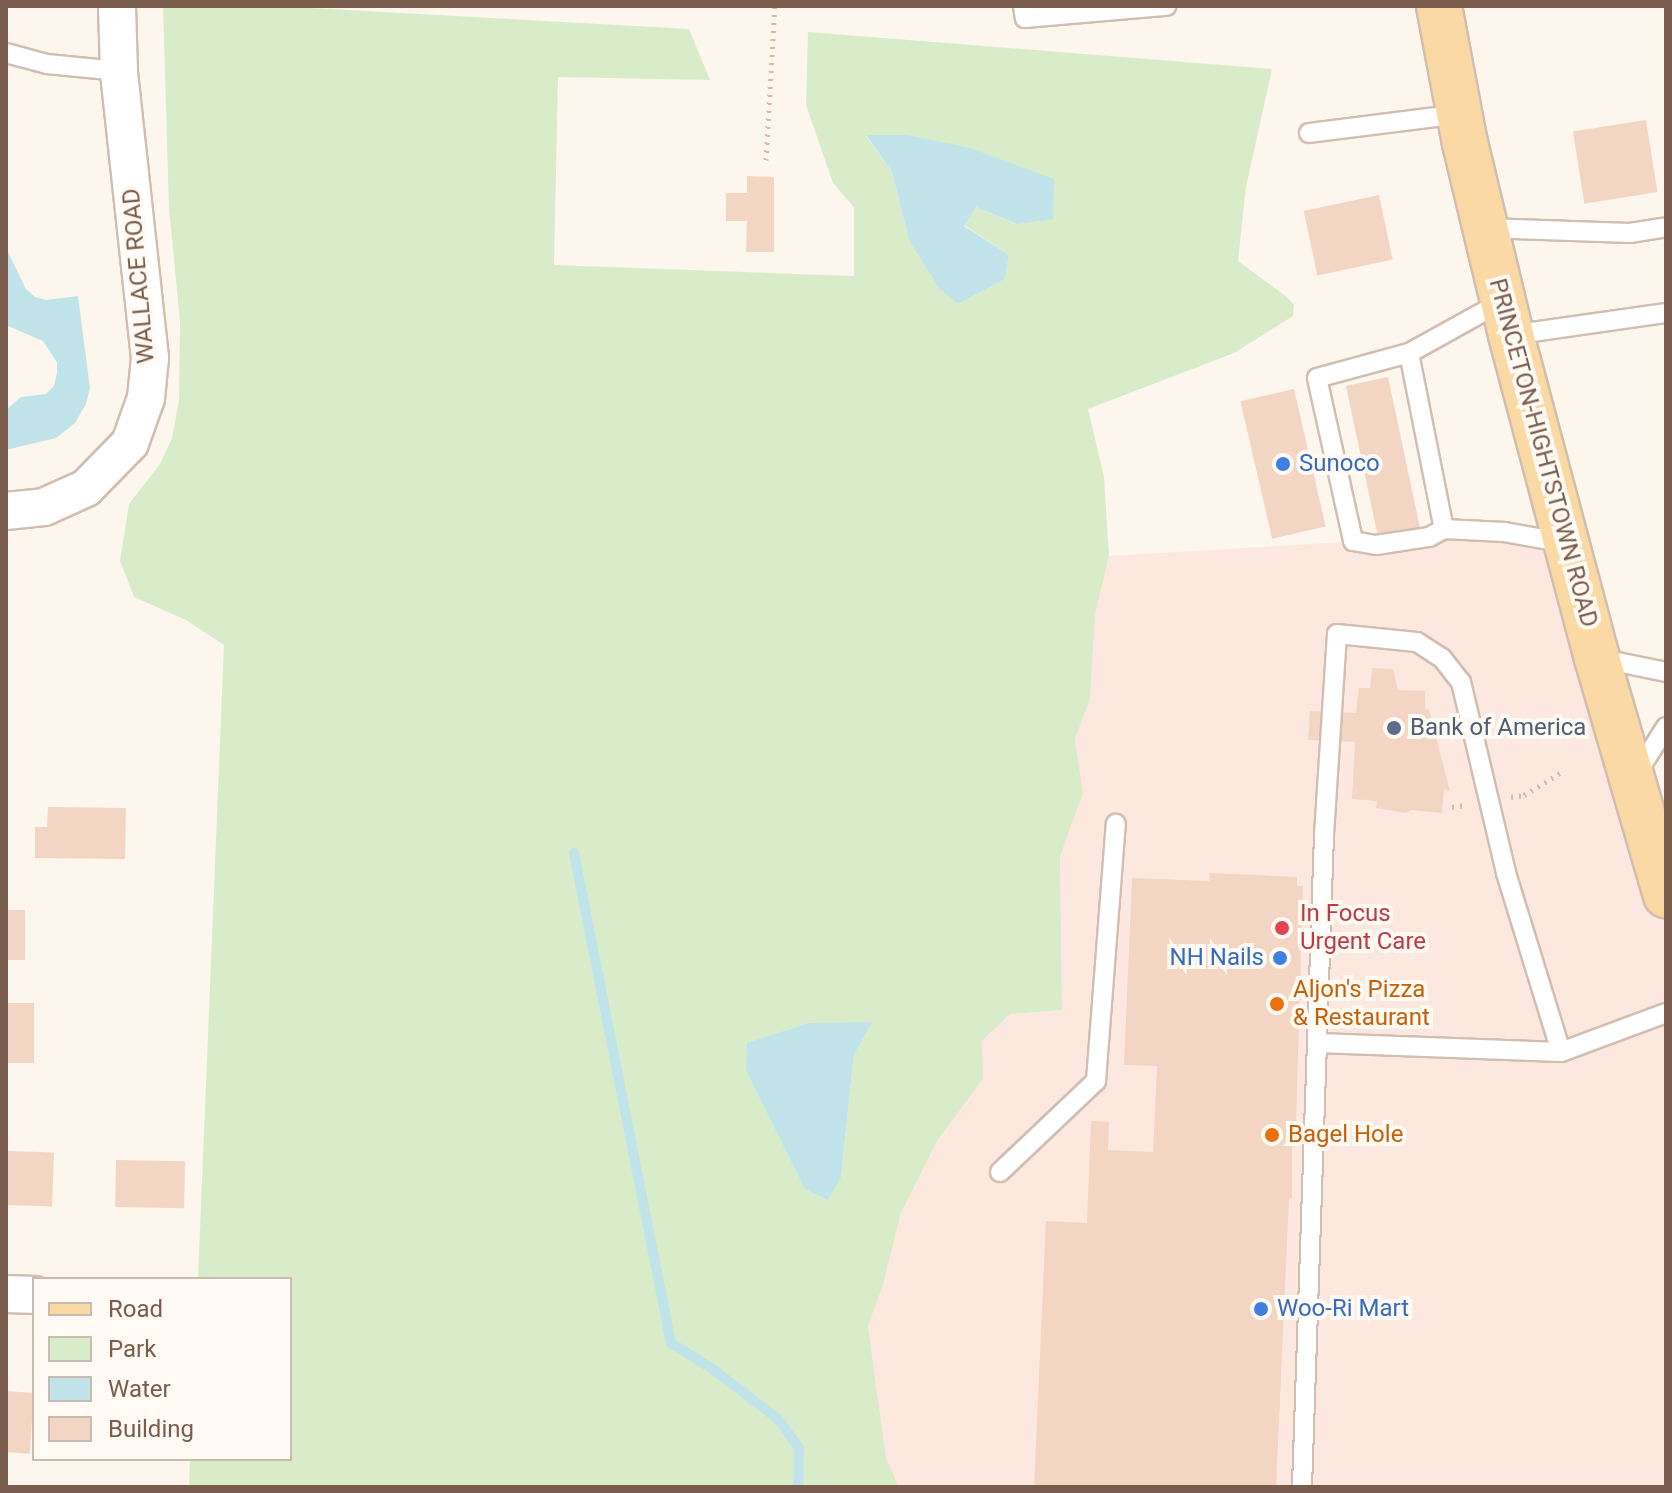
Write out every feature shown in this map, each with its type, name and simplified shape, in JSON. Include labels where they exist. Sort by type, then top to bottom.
[{"type":"main road","name":"PRINCETON-HIGHTSTOWN ROAD","points":[[1439,6],[1459,114],[1507,318],[1597,658],[1666,895]]},
{"type":"street","name":"WALLACE ROAD","points":[[6,511],[60,502],[86,488],[130,443],[143,413],[150,358],[119,71],[117,6]]},
{"type":"street","points":[[6,1294],[32,1295]]},
{"type":"lane","points":[[1023,6],[1025,18],[1166,6]]},
{"type":"lane","points":[[6,53],[47,64],[119,71]]},
{"type":"lane","points":[[1309,133],[1459,114]]},
{"type":"lane","points":[[1485,228],[1630,233],[1666,227]]},
{"type":"lane","points":[[1566,543],[1504,532],[1444,529],[1429,537],[1376,545],[1353,541],[1317,378],[1409,353],[1507,318],[1666,313]]},
{"type":"lane","points":[[1409,353],[1444,529]]},
{"type":"lane","points":[[1302,1487],[1324,835],[1337,634],[1417,642],[1442,658],[1461,682],[1506,873],[1561,1052]]},
{"type":"lane","points":[[1597,658],[1666,672]]},
{"type":"lane","points":[[1633,778],[1666,727]]},
{"type":"lane","points":[[1000,1172],[1096,1081],[1116,824]]},
{"type":"lane","points":[[1318,1043],[1561,1052],[1666,1013]]},
{"type":"path","points":[[766,160],[775,6]]},
{"type":"shaded area","points":[[1429,537],[1566,543],[1666,895],[1666,1487],[899,1487],[886,1457],[868,1326],[883,1285],[901,1213],[937,1141],[983,1079],[981,1041],[1010,1014],[1062,1010],[1060,857],[1083,793],[1075,739],[1090,699],[1095,615],[1109,556]]},
{"type":"green space","points":[[163,6],[273,6],[689,29],[710,80],[558,77],[554,265],[854,276],[854,207],[833,183],[806,105],[808,32],[1272,69],[1246,187],[1238,261],[1287,297],[1294,305],[1293,316],[1234,353],[1088,409],[1104,477],[1109,556],[1095,615],[1090,699],[1075,739],[1083,793],[1060,857],[1062,1010],[1010,1014],[982,1041],[983,1079],[937,1141],[901,1213],[883,1285],[868,1326],[886,1457],[899,1487],[189,1487],[190,1461],[292,1461],[292,1277],[198,1277],[224,645],[186,620],[134,597],[120,561],[129,504],[160,464],[172,438],[179,400],[180,321],[169,208]],"holes":[[[907,135],[1016,224],[976,207],[964,225],[1009,255],[1005,279],[958,304],[909,240],[892,172],[866,136]],[[809,1023],[854,1054],[841,1177]]]},
{"type":"water","points":[[866,135],[907,135],[970,148],[1054,179],[1053,219],[1017,224],[976,207],[964,226],[1009,255],[1005,279],[958,304],[939,288],[909,240],[892,172]]},
{"type":"water","points":[[6,248],[26,289],[35,297],[46,300],[78,296],[90,388],[86,404],[75,423],[56,438],[6,450],[6,410],[21,397],[46,394],[54,386],[57,362],[43,341],[6,325]]},
{"type":"water","points":[[872,1022],[854,1054],[841,1177],[828,1200],[805,1189],[746,1070],[747,1043],[809,1023]]},
{"type":"building","points":[[1646,120],[1657,192],[1584,204],[1573,132]]},
{"type":"building","points":[[747,176],[774,177],[774,252],[746,252],[747,221],[726,221],[726,193],[747,193]]},
{"type":"building","points":[[1379,195],[1393,260],[1317,276],[1304,211]]},
{"type":"building","name":"Sunoco","points":[[1388,377],[1420,528],[1378,537],[1346,386]]},
{"type":"building","name":"Sunoco","points":[[1294,389],[1326,526],[1272,539],[1240,401]]},
{"type":"building","name":"Bank of America","points":[[1372,668],[1393,669],[1398,690],[1425,691],[1425,709],[1429,710],[1450,791],[1444,790],[1442,813],[1411,810],[1406,813],[1376,808],[1377,801],[1352,799],[1355,742],[1308,740],[1310,711],[1356,713],[1359,688],[1370,688]]},
{"type":"building","points":[[48,807],[126,808],[125,859],[35,858],[35,827],[47,827]]},
{"type":"building","points":[[1210,873],[1297,877],[1297,886],[1303,886],[1296,1124],[1292,1123],[1292,1198],[1289,1199],[1276,1487],[1034,1487],[1046,1221],[1087,1223],[1091,1121],[1109,1122],[1108,1150],[1153,1152],[1157,1066],[1124,1065],[1132,878],[1209,881]]},
{"type":"building","points":[[6,910],[25,910],[25,960],[6,960]]},
{"type":"building","points":[[6,1003],[34,1003],[34,1063],[6,1063]]},
{"type":"building","points":[[8,1151],[54,1153],[52,1207],[6,1205]]},
{"type":"building","points":[[116,1160],[185,1161],[184,1208],[115,1207]]},
{"type":"building","points":[[6,1391],[32,1393],[30,1454],[6,1452]]},
{"type":"waterway","points":[[574,853],[671,1343],[714,1370],[778,1419],[799,1448],[798,1487]]},
{"type":"place","name":"Sunoco","points":[[1283,464]]},
{"type":"place","name":"Bank of America","points":[[1394,728]]},
{"type":"place","name":"In Focus Urgent Care","points":[[1282,928]]},
{"type":"place","name":"NH Nails","points":[[1280,958]]},
{"type":"place","name":"Aljon's Pizza & Restaurant","points":[[1277,1004]]},
{"type":"place","name":"Bagel Hole","points":[[1272,1135]]},
{"type":"place","name":"Woo-Ri Mart","points":[[1261,1309]]}]
